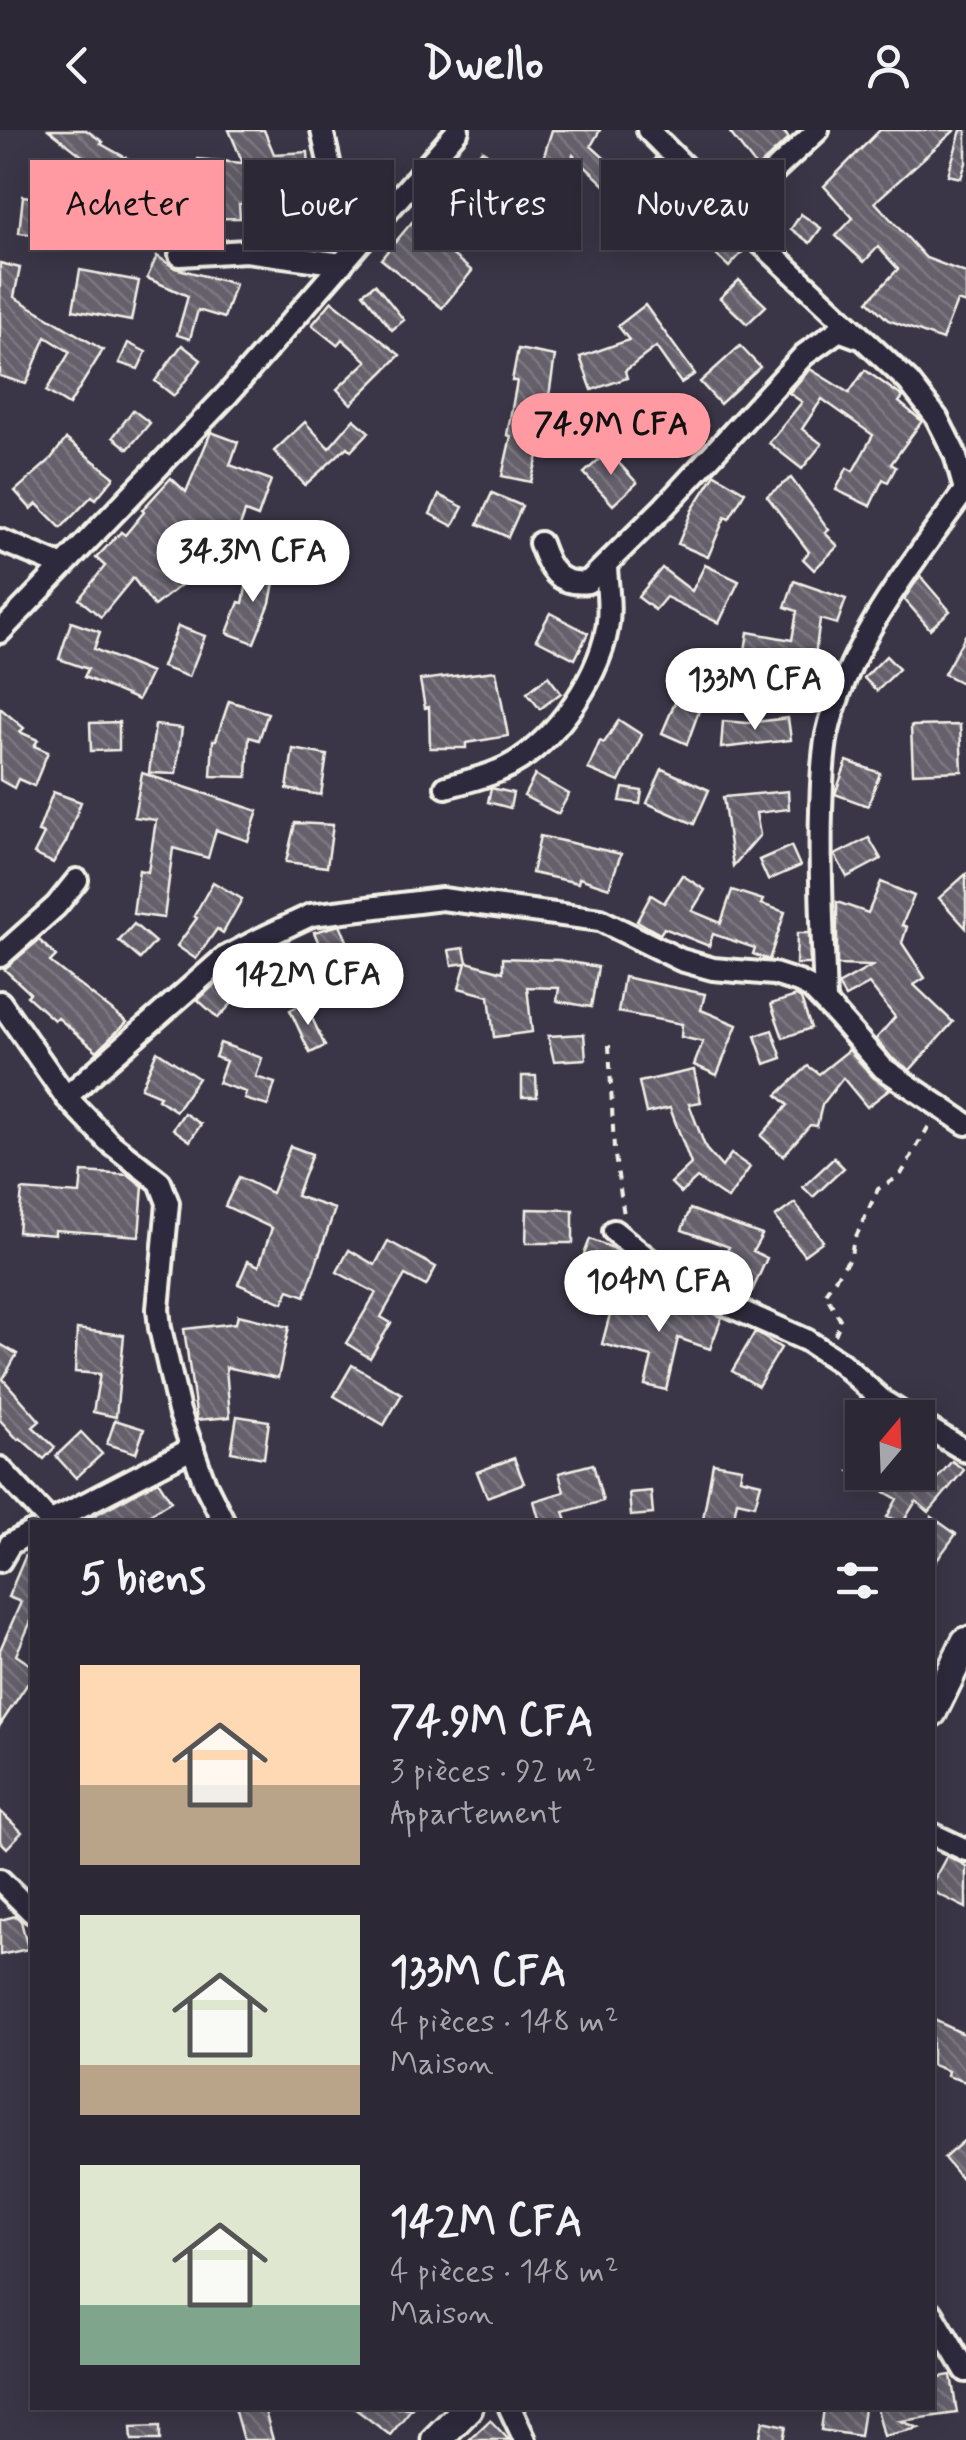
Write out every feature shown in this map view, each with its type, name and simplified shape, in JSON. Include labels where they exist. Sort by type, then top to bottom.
[{"type":"main road","points":[[941,1677],[966,1642]]},
{"type":"main road","points":[[436,2440],[466,2410]]},
{"type":"street","points":[[322,130],[329,160]]},
{"type":"street","points":[[394,202],[458,130]]},
{"type":"street","points":[[648,130],[678,160]]},
{"type":"street","points":[[784,162],[818,130]]},
{"type":"street","points":[[180,256],[246,250],[342,264]]},
{"type":"street","points":[[0,632],[229,392],[352,250]]},
{"type":"street","points":[[770,250],[909,382],[936,418],[955,454],[966,491],[914,557],[889,598],[853,661],[828,730],[823,755],[820,855],[825,1002]]},
{"type":"street","points":[[540,544],[548,567],[559,578],[575,584],[588,582],[804,355],[838,330],[860,337]]},
{"type":"street","points":[[0,540],[64,566]]},
{"type":"street","points":[[446,787],[500,770],[538,746],[556,728],[583,690],[607,629],[606,567]]},
{"type":"street","points":[[0,956],[56,906],[76,880]]},
{"type":"street","points":[[66,1098],[224,958],[311,915],[442,900],[600,920],[680,960],[713,968],[774,974],[799,982],[825,1002],[883,1068],[966,1124]]},
{"type":"street","points":[[0,1002],[66,1098],[110,1142],[160,1182],[166,1192],[158,1309],[179,1410],[205,1484],[223,1520]]},
{"type":"street","points":[[614,1232],[678,1282],[806,1340],[882,1400]]},
{"type":"street","points":[[935,1433],[966,1452]]},
{"type":"street","points":[[54,1520],[193,1448]]},
{"type":"street","points":[[0,1468],[48,1520]]},
{"type":"street","points":[[0,1561],[10,1544],[30,1533]]},
{"type":"street","points":[[935,1835],[966,1850]]},
{"type":"street","points":[[0,1880],[30,1910]]},
{"type":"street","points":[[935,2318],[966,2372]]},
{"type":"street","points":[[511,2410],[525,2440]]},
{"type":"path","points":[[609,1045],[614,1149],[630,1246]]},
{"type":"path","points":[[836,1360],[835,1334],[841,1321],[825,1293],[851,1256],[853,1243],[878,1189],[900,1176],[940,1107]]},
{"type":"building","points":[[49,130],[86,130],[101,144],[130,160],[88,160]]},
{"type":"building","points":[[229,130],[264,130],[274,154],[308,152],[309,160],[244,160],[240,218],[224,218],[224,161],[243,163]]},
{"type":"building","points":[[552,130],[600,130],[591,146],[606,160],[601,160],[601,181],[573,155],[571,160],[543,160]]},
{"type":"building","points":[[728,130],[782,130],[789,138],[766,160],[751,160]]},
{"type":"building","points":[[880,130],[955,130],[875,202],[926,258],[966,273],[966,304],[957,301],[942,340],[888,320],[868,301],[898,269],[878,247],[864,262],[836,236],[853,218],[824,186]]},
{"type":"building","points":[[961,130],[966,130],[966,163],[961,178],[948,175]]},
{"type":"building","points":[[482,150],[494,160],[474,160]]},
{"type":"building","points":[[23,196],[30,197],[30,234],[19,233]]},
{"type":"building","points":[[801,214],[821,228],[810,243],[791,229]]},
{"type":"building","points":[[412,222],[414,250],[446,250],[472,271],[442,308],[381,259],[389,250],[394,250],[394,243]]},
{"type":"building","points":[[711,250],[744,250],[729,267]]},
{"type":"building","points":[[157,256],[175,268],[235,284],[224,318],[198,310],[190,339],[177,335],[188,296],[147,278]]},
{"type":"building","points":[[0,263],[20,268],[14,297],[103,350],[69,405],[46,391],[70,352],[46,337],[26,384],[0,376]]},
{"type":"building","points":[[80,270],[139,281],[131,321],[73,310]]},
{"type":"building","points":[[739,280],[766,306],[747,324],[720,298]]},
{"type":"building","points":[[375,284],[404,320],[392,330],[363,293]]},
{"type":"building","points":[[332,301],[400,355],[351,404],[337,389],[367,361],[342,339],[337,345],[312,325]]},
{"type":"building","points":[[645,305],[695,374],[681,383],[656,347],[625,371],[627,378],[592,390],[580,357],[629,340],[618,326]]},
{"type":"building","points":[[128,343],[146,352],[138,369],[119,363]]},
{"type":"building","points":[[182,345],[201,360],[174,396],[155,381]]},
{"type":"building","points":[[740,346],[760,367],[720,404],[700,382]]},
{"type":"building","points":[[518,349],[555,356],[542,442],[531,482],[502,476],[511,436],[507,435],[517,381],[512,381]]},
{"type":"building","points":[[810,369],[849,393],[865,370],[903,397],[899,402],[922,421],[891,464],[896,467],[888,482],[883,479],[870,506],[836,490],[847,468],[853,471],[873,435],[822,399],[802,429],[822,444],[802,469],[769,443],[802,402],[789,393]]},
{"type":"building","points":[[133,410],[150,423],[128,449],[113,437]]},
{"type":"building","points":[[354,419],[369,432],[351,451],[347,447],[305,485],[274,451],[305,422],[329,448]]},
{"type":"building","points":[[211,432],[238,442],[230,465],[271,480],[258,517],[245,512],[234,544],[196,531],[169,551],[190,578],[154,606],[133,578],[101,617],[79,599],[105,566],[96,558],[121,532],[125,535],[171,478],[186,492]]},
{"type":"building","points":[[66,439],[114,477],[96,499],[92,496],[61,528],[37,504],[31,509],[15,491],[49,461]]},
{"type":"building","points":[[608,451],[637,483],[613,505],[584,473]]},
{"type":"building","points":[[715,474],[745,492],[729,519],[725,517],[708,557],[678,544],[692,510]]},
{"type":"building","points":[[791,478],[829,530],[825,533],[838,546],[814,570],[803,559],[809,552],[767,496]]},
{"type":"building","points":[[492,493],[522,506],[508,537],[478,524]]},
{"type":"building","points":[[439,495],[463,507],[453,526],[430,514]]},
{"type":"building","points":[[307,541],[325,549],[313,574],[295,566]]},
{"type":"building","points":[[705,565],[739,581],[719,623],[666,597],[655,610],[638,597],[662,568],[692,591]]},
{"type":"building","points":[[250,567],[276,572],[270,603],[254,643],[227,633],[239,602],[243,603]]},
{"type":"building","points":[[920,576],[950,611],[930,629],[904,599]]},
{"type":"building","points":[[794,581],[846,599],[837,624],[820,619],[815,656],[784,652],[779,682],[741,676],[748,632],[792,640],[797,611],[785,607]]},
{"type":"building","points":[[550,613],[588,633],[575,659],[536,639]]},
{"type":"building","points":[[71,622],[100,632],[94,649],[151,673],[138,700],[84,677],[88,669],[59,659]]},
{"type":"building","points":[[178,626],[205,636],[189,677],[162,667]]},
{"type":"building","points":[[966,634],[966,685],[944,674]]},
{"type":"building","points":[[886,656],[899,669],[877,691],[864,678]]},
{"type":"building","points":[[496,671],[508,736],[466,743],[466,748],[430,748],[429,707],[425,708],[420,680]]},
{"type":"building","points":[[548,676],[561,693],[540,709],[527,693]]},
{"type":"building","points":[[677,698],[700,708],[687,744],[662,733]]},
{"type":"building","points":[[229,701],[268,713],[259,740],[249,737],[247,777],[211,776],[213,740]]},
{"type":"building","points":[[0,708],[24,728],[20,732],[38,740],[34,746],[48,752],[34,786],[18,779],[14,788],[0,780]]},
{"type":"building","points":[[788,718],[791,740],[721,748],[723,721],[748,723]]},
{"type":"building","points":[[619,720],[642,735],[619,782],[588,769],[600,741],[604,743]]},
{"type":"building","points":[[119,722],[119,750],[91,751],[90,723]]},
{"type":"building","points":[[155,725],[182,728],[176,774],[149,773]]},
{"type":"building","points":[[960,725],[962,771],[913,773],[911,726]]},
{"type":"building","points":[[293,749],[327,755],[321,795],[287,789]]},
{"type":"building","points":[[847,761],[880,773],[868,806],[835,794]]},
{"type":"building","points":[[662,769],[709,790],[694,824],[647,803]]},
{"type":"building","points":[[142,773],[258,811],[248,841],[216,830],[208,858],[173,848],[164,918],[133,914],[139,870],[148,872],[156,820],[134,817]]},
{"type":"building","points":[[535,775],[569,794],[558,814],[524,796]]},
{"type":"building","points":[[491,788],[513,793],[510,808],[488,802]]},
{"type":"building","points":[[623,788],[642,791],[640,804],[620,801]]},
{"type":"building","points":[[788,791],[789,809],[756,813],[760,835],[733,866],[723,797]]},
{"type":"building","points":[[53,792],[81,802],[66,842],[53,863],[34,854],[44,834],[38,832]]},
{"type":"building","points":[[295,823],[333,825],[327,867],[286,862]]},
{"type":"building","points":[[540,836],[621,854],[609,888],[579,878],[578,883],[532,873]]},
{"type":"building","points":[[869,838],[881,859],[847,877],[835,855]]},
{"type":"building","points":[[791,846],[800,866],[768,880],[759,860]]},
{"type":"building","points":[[966,874],[966,928],[939,898]]},
{"type":"building","points":[[682,875],[705,890],[692,911],[721,923],[732,890],[785,912],[769,960],[753,954],[755,948],[713,934],[709,946],[664,928],[660,934],[637,921],[651,895],[664,903]]},
{"type":"building","points":[[213,882],[242,899],[223,933],[217,929],[196,959],[177,946],[197,918],[194,916]]},
{"type":"building","points":[[881,882],[914,896],[902,925],[907,927],[902,943],[925,978],[914,985],[953,1022],[910,1070],[892,1058],[876,1039],[895,1017],[869,984],[845,997],[838,985],[872,966],[837,965],[837,902],[868,913]]},
{"type":"building","points":[[134,924],[155,942],[140,959],[119,941]]},
{"type":"building","points":[[340,925],[353,954],[328,965],[314,932]]},
{"type":"building","points":[[797,933],[809,933],[810,964],[796,964]]},
{"type":"building","points":[[39,940],[56,956],[50,962],[127,1022],[97,1051],[57,1017],[54,1020],[4,969]]},
{"type":"building","points":[[464,948],[467,962],[503,972],[503,958],[560,960],[598,967],[591,1007],[557,1001],[559,988],[527,987],[532,1032],[494,1037],[489,996],[459,988],[466,963],[452,965],[449,950]]},
{"type":"building","points":[[283,954],[293,977],[263,989],[253,966]]},
{"type":"building","points":[[624,977],[705,994],[701,1010],[737,1025],[717,1075],[694,1065],[703,1042],[681,1037],[682,1024],[618,1012]]},
{"type":"building","points":[[216,983],[235,1000],[218,1018],[198,1000]]},
{"type":"building","points":[[796,996],[801,999],[811,1028],[783,1038],[771,1004]]},
{"type":"building","points":[[305,1003],[325,1046],[310,1053],[290,1010]]},
{"type":"building","points":[[772,1030],[782,1058],[765,1064],[755,1036]]},
{"type":"building","points":[[584,1034],[586,1059],[554,1061],[548,1036]]},
{"type":"building","points":[[220,1043],[262,1058],[256,1077],[275,1083],[268,1106],[244,1099],[246,1092],[218,1083],[226,1061],[215,1057]]},
{"type":"building","points":[[849,1050],[873,1077],[890,1089],[867,1107],[843,1078],[822,1105],[817,1126],[810,1125],[783,1156],[761,1136],[788,1105],[777,1095],[808,1066],[819,1074]]},
{"type":"building","points":[[157,1051],[198,1078],[176,1111],[158,1099],[160,1096],[141,1088]]},
{"type":"building","points":[[694,1070],[701,1102],[689,1104],[706,1149],[722,1167],[731,1154],[750,1167],[728,1199],[697,1178],[681,1193],[671,1183],[691,1164],[670,1108],[646,1113],[639,1082]]},
{"type":"building","points":[[522,1076],[536,1076],[537,1097],[522,1097]]},
{"type":"building","points":[[184,1113],[201,1124],[190,1141],[173,1129]]},
{"type":"building","points":[[290,1146],[312,1154],[296,1196],[335,1209],[305,1296],[289,1290],[283,1303],[238,1284],[248,1261],[259,1266],[272,1228],[225,1206],[239,1177],[272,1193]]},
{"type":"building","points":[[834,1158],[844,1168],[813,1197],[803,1187]]},
{"type":"building","points":[[82,1172],[129,1175],[143,1186],[139,1236],[55,1230],[55,1235],[18,1232],[22,1190],[80,1194]]},
{"type":"building","points":[[795,1203],[823,1241],[804,1255],[775,1217]]},
{"type":"building","points":[[527,1209],[573,1210],[573,1243],[526,1243]]},
{"type":"building","points":[[690,1209],[762,1235],[753,1251],[767,1258],[752,1291],[716,1274],[729,1247],[682,1230]]},
{"type":"building","points":[[590,1239],[613,1248],[625,1258],[613,1289],[576,1275]]},
{"type":"building","points":[[388,1241],[436,1267],[426,1286],[405,1275],[381,1317],[391,1323],[370,1358],[346,1343],[376,1293],[337,1272],[349,1250],[375,1265]]},
{"type":"building","points":[[613,1303],[662,1316],[665,1305],[694,1312],[696,1306],[722,1317],[710,1349],[678,1338],[666,1390],[645,1385],[652,1357],[602,1344]]},
{"type":"building","points":[[238,1315],[289,1327],[278,1378],[226,1367],[230,1417],[197,1420],[184,1329],[236,1323]]},
{"type":"building","points":[[77,1329],[124,1335],[116,1417],[93,1412],[100,1374],[75,1372]]},
{"type":"building","points":[[755,1332],[781,1348],[758,1386],[732,1371]]},
{"type":"building","points":[[0,1344],[17,1354],[3,1379],[40,1421],[33,1427],[55,1447],[44,1459],[18,1440],[0,1420]]},
{"type":"building","points":[[352,1365],[402,1394],[384,1425],[334,1396]]},
{"type":"building","points":[[237,1416],[269,1421],[264,1458],[231,1452]]},
{"type":"building","points":[[115,1420],[144,1429],[136,1453],[107,1444]]},
{"type":"building","points":[[81,1432],[102,1454],[76,1478],[56,1456]]},
{"type":"building","points":[[514,1458],[524,1483],[487,1497],[477,1472]]},
{"type":"building","points":[[952,1461],[964,1470],[929,1512],[916,1501],[904,1520],[887,1517],[897,1499],[882,1490],[935,1490],[935,1481]]},
{"type":"building","points":[[713,1463],[742,1468],[740,1478],[761,1483],[755,1505],[737,1501],[733,1520],[703,1519]]},
{"type":"building","points":[[593,1464],[603,1501],[564,1512],[567,1520],[539,1520],[534,1501],[564,1492],[559,1473]]},
{"type":"building","points":[[158,1481],[171,1501],[142,1519],[140,1515],[131,1520],[86,1520]]},
{"type":"building","points":[[651,1491],[653,1514],[631,1516],[629,1493]]},
{"type":"building","points":[[932,1517],[956,1534],[935,1563],[935,1520]]},
{"type":"building","points":[[28,1550],[30,1624],[16,1655],[30,1665],[30,1680],[0,1725],[0,1650],[21,1602],[8,1597]]},
{"type":"building","points":[[0,1811],[22,1832],[7,1848],[0,1841]]},
{"type":"building","points":[[947,1856],[966,1866],[966,1908],[935,1892],[935,1878]]},
{"type":"building","points":[[16,1916],[28,1949],[0,1955],[0,1920]]},
{"type":"building","points":[[935,2020],[966,2035],[966,2082],[947,2076],[948,2071],[935,2066]]},
{"type":"building","points":[[966,2139],[966,2184],[944,2158]]},
{"type":"building","points":[[951,2375],[957,2413],[901,2421],[919,2428],[884,2436],[878,2410],[935,2410],[935,2378]]},
{"type":"building","points":[[235,2410],[265,2410],[273,2440],[243,2440]]},
{"type":"building","points":[[357,2410],[410,2410],[390,2435]]},
{"type":"building","points":[[824,2410],[864,2410],[860,2436],[821,2430]]},
{"type":"building","points":[[490,2420],[509,2440],[469,2440]]},
{"type":"building","points":[[763,2421],[786,2426],[783,2440],[759,2440]]},
{"type":"building","points":[[160,2426],[160,2440],[132,2440],[131,2427]]}]
